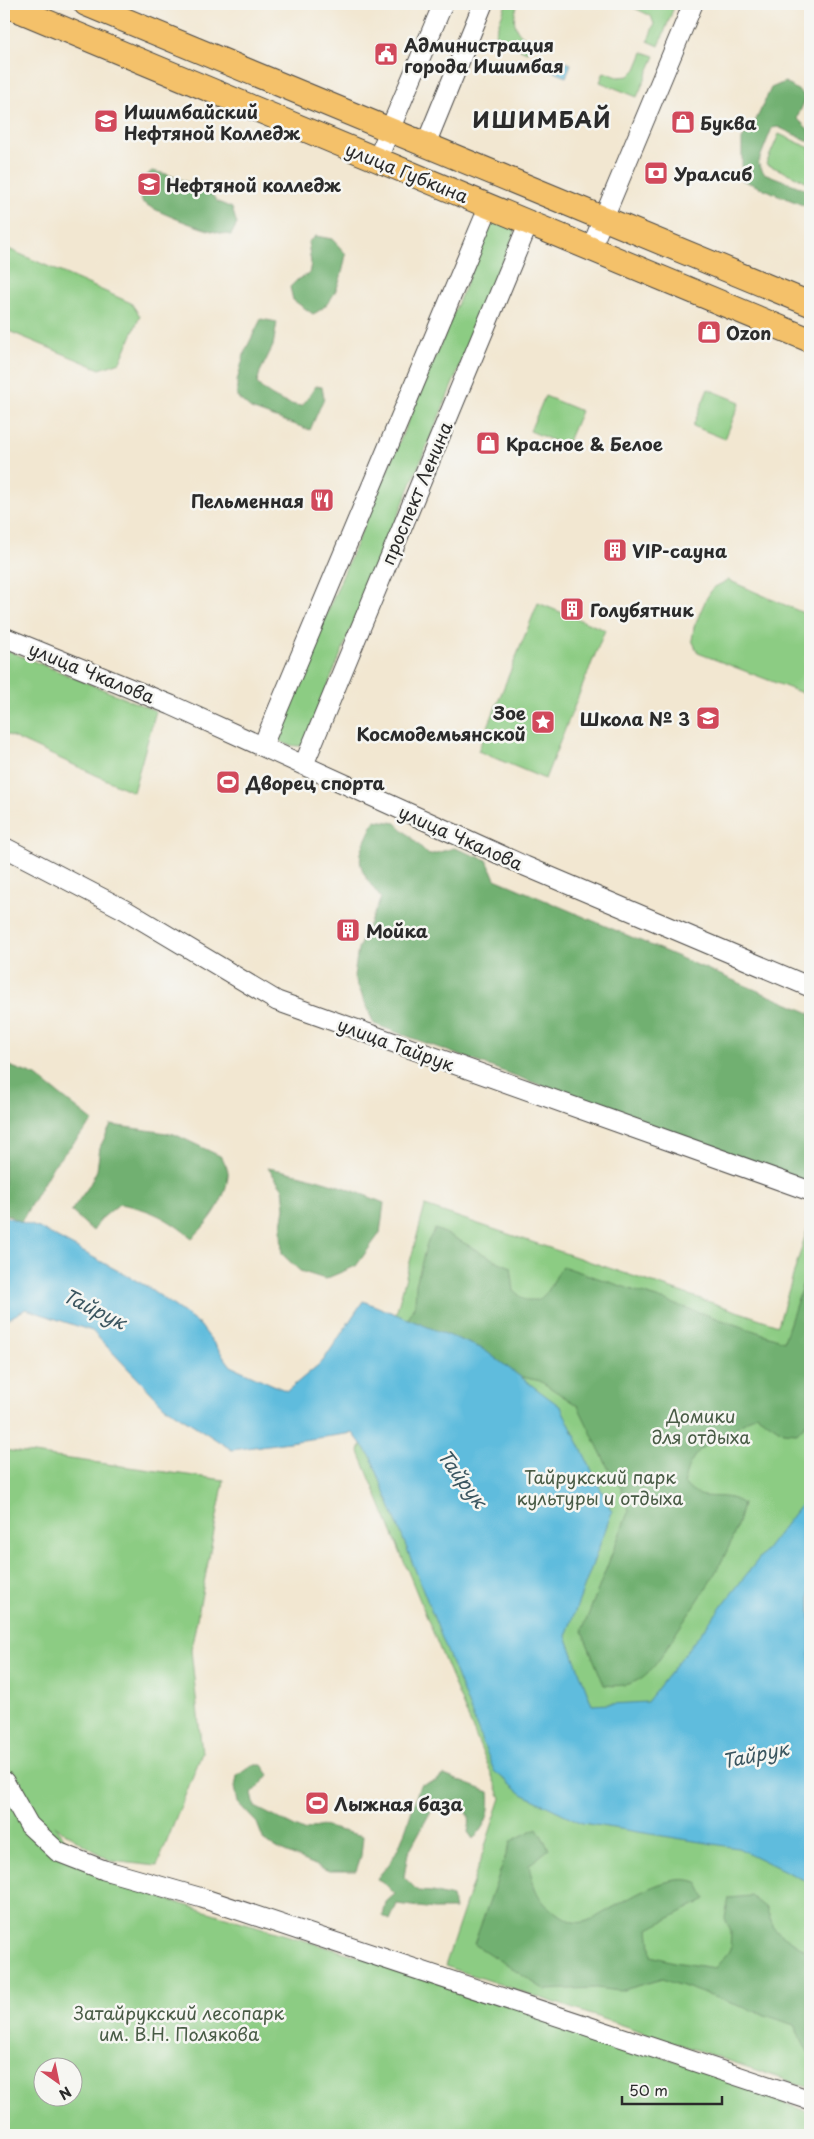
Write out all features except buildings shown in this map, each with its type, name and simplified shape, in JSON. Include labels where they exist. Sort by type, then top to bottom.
[{"type":"main road","name":"улица Губкина","points":[[4,4],[810,340]]},
{"type":"main road","name":"улица Губкина","points":[[86,4],[810,304]]},
{"type":"street","points":[[377,160],[443,4]]},
{"type":"street","points":[[425,146],[483,4]]},
{"type":"street","points":[[591,248],[693,4]]},
{"type":"street","points":[[263,745],[489,206]]},
{"type":"street","name":"проспект Ленина","points":[[304,764],[528,222]]},
{"type":"street","name":"улица Чкалова","points":[[4,637],[263,745],[525,866],[810,987]]},
{"type":"street","name":"улица Тайрук","points":[[4,847],[125,910],[277,1001],[810,1191]]},
{"type":"street","points":[[4,1781],[29,1825],[58,1852],[104,1870],[202,1898],[810,2100]]},
{"type":"green space","points":[[506,4],[518,4],[515,16],[516,26],[521,34],[532,41],[527,52],[497,39],[495,34]]},
{"type":"green space","points":[[626,4],[680,4],[678,9],[674,7],[659,46],[648,41],[654,24],[651,16]]},
{"type":"green space","points":[[643,52],[655,56],[637,97],[600,82],[604,72],[618,77],[629,76],[636,69]]},
{"type":"green space","points":[[785,82],[802,93],[805,100],[797,118],[810,131],[810,142],[778,127],[772,128],[758,163],[764,173],[810,191],[810,208],[742,180],[742,139],[756,120],[771,88]]},
{"type":"green space","points":[[779,134],[810,148],[810,183],[766,164]]},
{"type":"green space","points":[[152,171],[180,179],[211,194],[218,202],[232,208],[237,224],[231,235],[211,231],[185,222],[142,202],[143,181]]},
{"type":"green space","points":[[493,220],[514,228],[515,233],[304,743],[300,746],[286,744],[275,736]]},
{"type":"green space","points":[[316,236],[332,239],[346,254],[337,288],[327,304],[313,314],[293,300],[290,287],[298,279],[309,274],[311,263],[308,242]]},
{"type":"green space","points":[[4,247],[131,303],[140,316],[120,362],[100,369],[4,329]]},
{"type":"green space","points":[[261,319],[277,322],[273,346],[260,372],[257,383],[277,399],[302,406],[316,386],[322,387],[324,398],[310,430],[251,409],[237,397],[237,381],[245,351]]},
{"type":"green space","points":[[708,389],[740,402],[725,439],[693,426]]},
{"type":"green space","points":[[545,396],[581,411],[566,446],[530,431]]},
{"type":"green space","points":[[728,580],[810,616],[810,696],[698,653],[692,640],[694,627],[713,588]]},
{"type":"green space","points":[[538,603],[605,630],[545,779],[478,751]]},
{"type":"green space","points":[[4,649],[156,711],[133,792],[4,733]]},
{"type":"green space","points":[[375,820],[396,823],[429,855],[454,848],[487,860],[495,879],[810,1013],[810,1184],[374,1024],[354,976],[358,949],[381,898],[366,877],[360,861],[364,844]]},
{"type":"green space","points":[[4,1064],[36,1076],[93,1121],[53,1166],[21,1222],[4,1213]]},
{"type":"green space","points":[[111,1125],[174,1134],[222,1157],[228,1173],[224,1193],[211,1218],[192,1238],[158,1215],[130,1206],[119,1204],[101,1219],[93,1231],[71,1211],[89,1186],[97,1170],[100,1147]]},
{"type":"green space","points":[[268,1168],[327,1182],[384,1203],[380,1233],[356,1266],[325,1279],[300,1271],[282,1254],[281,1231],[285,1208],[283,1189]]},
{"type":"green space","name":"Тайрукский парк культуры и отдыха","points":[[425,1206],[778,1325],[810,1220],[810,2088],[445,1966],[501,1798],[359,1452]]},
{"type":"green space","name":"Домики для отдыха","points":[[435,1229],[511,1267],[514,1291],[525,1300],[539,1300],[548,1291],[562,1266],[784,1341],[803,1283],[810,1284],[809,1420],[797,1433],[783,1432],[756,1414],[711,1441],[694,1457],[688,1468],[684,1483],[691,1490],[705,1496],[735,1499],[743,1504],[732,1540],[707,1587],[658,1661],[649,1672],[635,1681],[615,1686],[604,1685],[582,1631],[629,1510],[621,1488],[610,1472],[578,1406],[540,1381],[482,1368],[406,1324],[415,1304],[416,1284],[427,1243]]},
{"type":"green space","name":"Затайрукский лесопарк им. В.Н. Полякова","points":[[4,1450],[224,1480],[191,1650],[202,1753],[157,1866],[111,1861],[54,1826],[73,1848],[155,1896],[565,2018],[810,2113],[810,2135],[4,2135]]},
{"type":"green space","points":[[252,1765],[262,1765],[269,1775],[252,1794],[255,1807],[303,1831],[322,1826],[363,1836],[361,1856],[356,1871],[329,1871],[264,1841],[257,1823],[238,1803],[235,1787],[237,1776]]},
{"type":"green space","points":[[444,1775],[489,1792],[489,1812],[485,1823],[473,1839],[468,1832],[468,1814],[454,1801],[431,1811],[408,1853],[404,1877],[418,1891],[433,1892],[452,1897],[455,1909],[434,1909],[397,1904],[390,1920],[383,1916],[386,1902],[395,1894],[385,1884],[377,1880],[396,1852],[420,1785],[436,1781]]},
{"type":"green space","points":[[537,1828],[549,1849],[529,1865],[535,1888],[547,1906],[571,1921],[578,1923],[589,1920],[642,1891],[665,1882],[687,1880],[697,1882],[706,1899],[649,1929],[652,1956],[674,1962],[715,1968],[730,1950],[731,1932],[725,1918],[729,1898],[751,1896],[766,1908],[775,1930],[810,1953],[810,2057],[794,2025],[662,1979],[620,1991],[596,1988],[545,1990],[474,1944],[511,1841]]},
{"type":"water","points":[[555,58],[571,64],[566,77],[550,70]]},
{"type":"water","name":"Тайрук","points":[[4,1216],[39,1228],[148,1287],[200,1325],[231,1366],[287,1391],[323,1361],[363,1301],[483,1349],[561,1407],[612,1512],[566,1636],[592,1705],[647,1702],[810,1493],[810,1883],[738,1848],[582,1823],[522,1794],[494,1771],[371,1457],[353,1433],[232,1450],[164,1406],[92,1331],[26,1309],[4,1321]]},
{"type":"place","name":"Администрация города Ишимбая","points":[[386,54]]},
{"type":"place","name":"Ишимбайский Нефтяной Колледж","points":[[106,121]]},
{"type":"place","name":"Буква","points":[[683,122]]},
{"type":"place","name":"Уралсиб","points":[[656,173]]},
{"type":"place","name":"Нефтяной колледж","points":[[149,184]]},
{"type":"place","name":"Ozon","points":[[709,332]]},
{"type":"place","name":"Красное & Белое","points":[[488,443]]},
{"type":"place","name":"Пельменная","points":[[322,500]]},
{"type":"place","name":"VIP-сауна","points":[[615,550]]},
{"type":"place","name":"Голубятник","points":[[572,609]]},
{"type":"place","name":"Школа № 3","points":[[708,718]]},
{"type":"place","name":"Зое Космодемьянской","points":[[543,722]]},
{"type":"place","name":"Дворец спорта","points":[[228,782]]},
{"type":"place","name":"Мойка","points":[[348,930]]},
{"type":"place","name":"Лыжная база","points":[[317,1803]]},
{"type":"district","name":"ИШИМБАЙ","points":[[542,118]]}]
